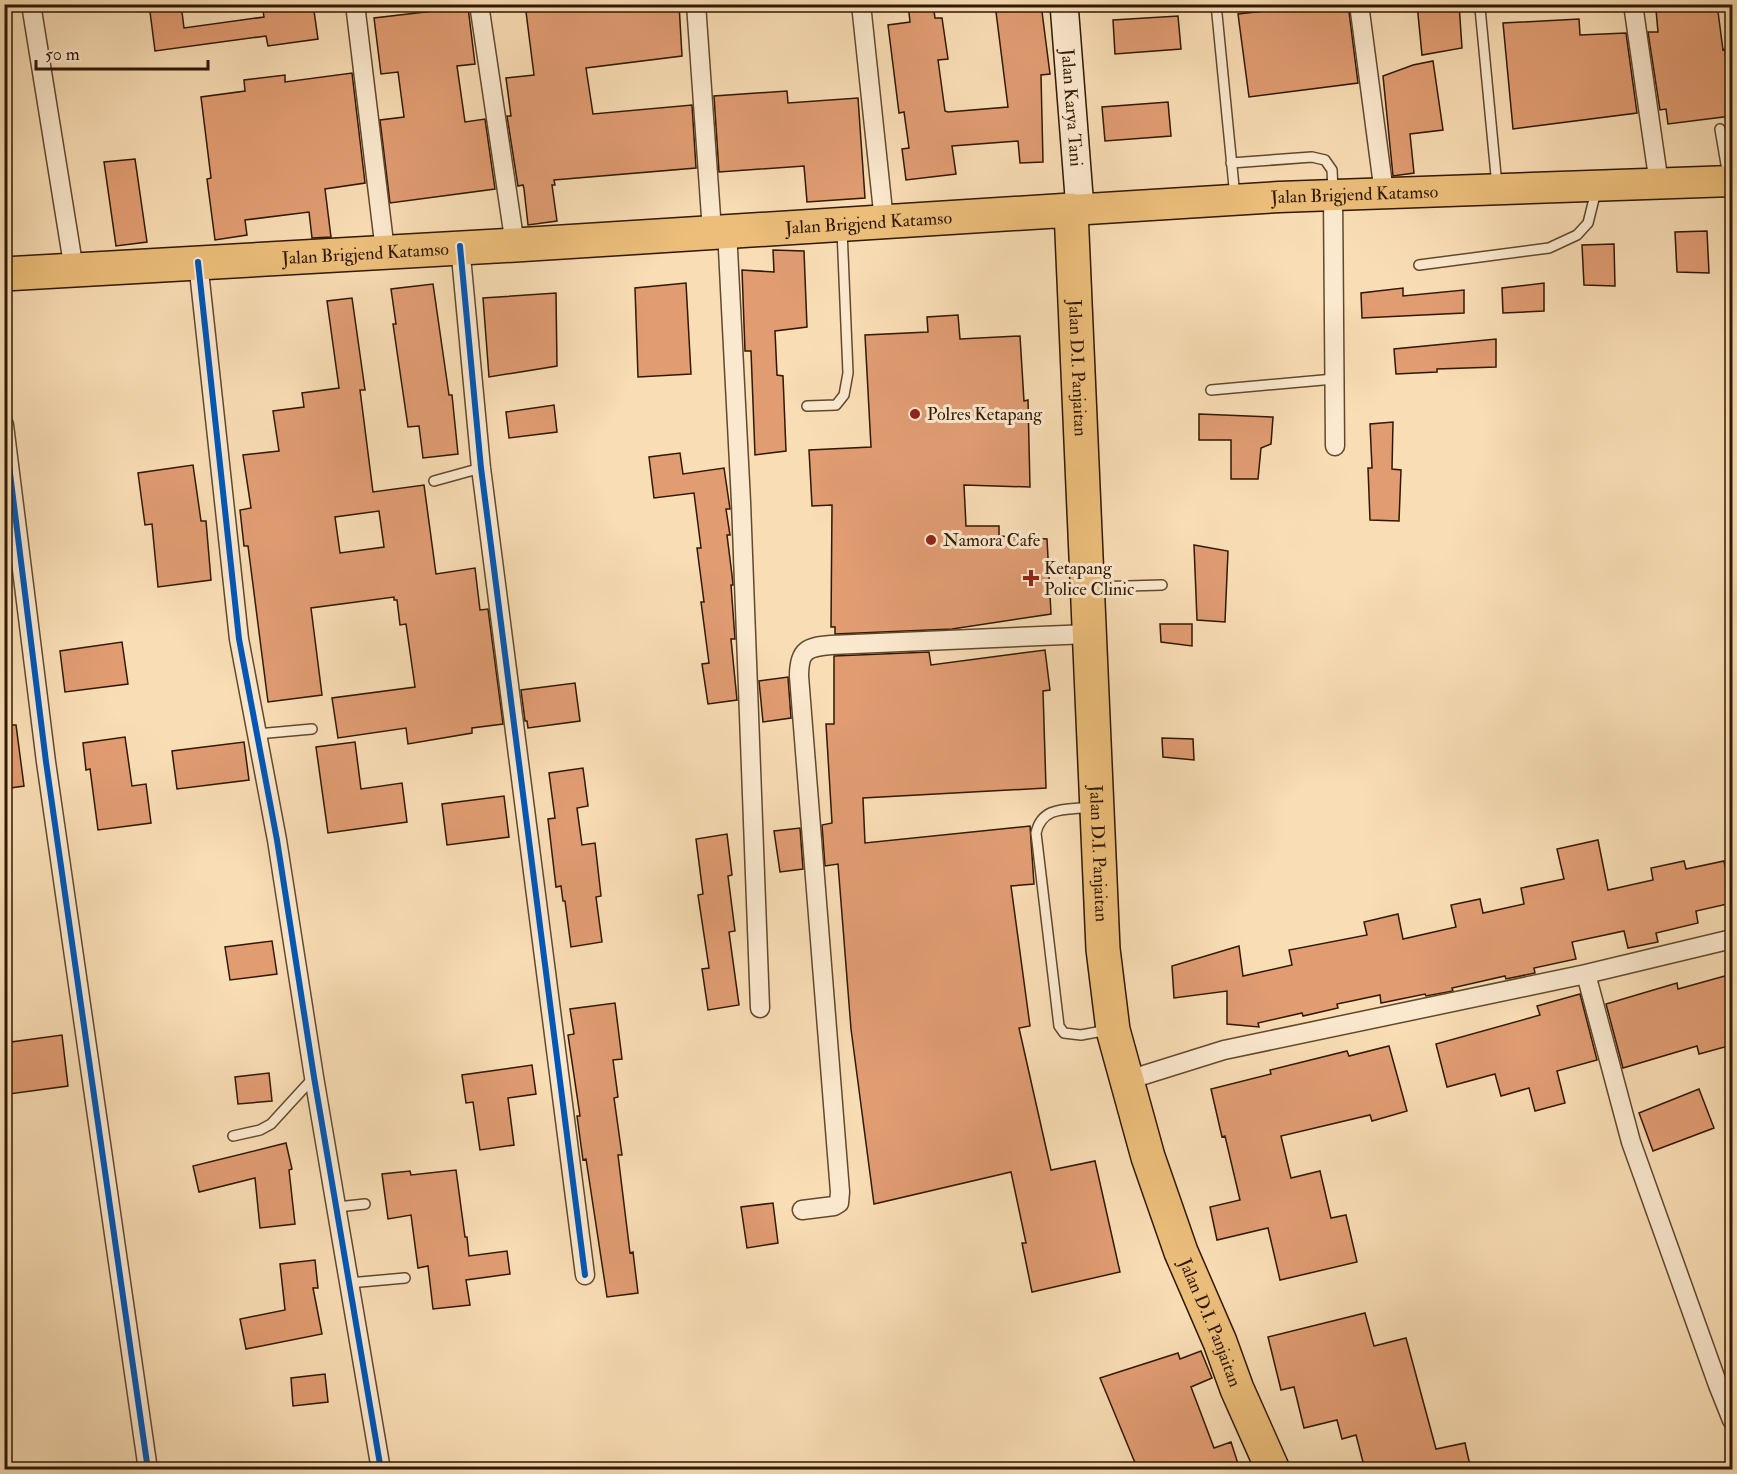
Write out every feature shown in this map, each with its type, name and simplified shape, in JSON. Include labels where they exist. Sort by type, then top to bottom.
[{"type":"highway","name":"Jalan Brigjend Katamso","points":[[4,274],[1075,209]]},
{"type":"highway","name":"Jalan D.I. Panjaitan","points":[[1075,209],[1087,588],[1103,949],[1113,1030],[1148,1157],[1181,1252],[1273,1470]]},
{"type":"main road","name":"Jalan Brigjend Katamso","points":[[1075,209],[1333,195],[1659,183],[1731,188]]},
{"type":"street","points":[[31,4],[74,270]]},
{"type":"street","points":[[355,4],[385,251]]},
{"type":"street","points":[[479,4],[515,244]]},
{"type":"street","points":[[696,4],[720,231],[741,502],[760,1008]]},
{"type":"street","points":[[861,4],[884,221]]},
{"type":"street","name":"Jalan Karya Tani","points":[[1064,4],[1075,209]]},
{"type":"street","points":[[1359,4],[1384,194]]},
{"type":"street","points":[[1633,4],[1659,183]]},
{"type":"street","points":[[1333,195],[1335,446]]},
{"type":"street","points":[[460,246],[481,468],[585,1275]]},
{"type":"street","points":[[198,262],[239,639],[276,840],[381,1470]]},
{"type":"street","points":[[4,425],[46,762],[148,1470]]},
{"type":"street","points":[[802,1210],[834,1206],[839,1203],[840,1192],[799,676],[802,655],[812,647],[831,645],[1089,634]]},
{"type":"street","points":[[1128,1080],[1224,1050],[1586,974],[1732,939]]},
{"type":"street","points":[[1586,974],[1631,1142],[1732,1420]]},
{"type":"lane","points":[[1216,4],[1235,200]]},
{"type":"lane","points":[[1480,8],[1497,189]]},
{"type":"lane","points":[[1720,129],[1731,188]]},
{"type":"lane","points":[[1232,163],[1312,157],[1325,160],[1332,170],[1333,195]]},
{"type":"lane","points":[[1419,265],[1549,248],[1576,235],[1588,223],[1597,186]]},
{"type":"lane","points":[[807,406],[836,405],[844,395],[848,373],[842,223]]},
{"type":"lane","points":[[1211,390],[1334,379]]},
{"type":"lane","points":[[434,481],[481,468]]},
{"type":"lane","points":[[1087,588],[1162,585]]},
{"type":"lane","points":[[257,734],[312,729]]},
{"type":"lane","points":[[1097,807],[1047,813],[1038,821],[1036,832],[1059,1026],[1064,1033],[1081,1035],[1113,1030]]},
{"type":"lane","points":[[233,1136],[260,1130],[271,1124],[314,1077]]},
{"type":"lane","points":[[337,1207],[365,1204]]},
{"type":"lane","points":[[349,1283],[405,1278]]},
{"type":"building","points":[[149,4],[181,4],[184,28],[264,17],[262,4],[313,4],[318,39],[268,46],[266,36],[155,51]]},
{"type":"building","points":[[525,4],[679,4],[682,56],[586,68],[593,114],[692,105],[696,168],[554,180],[555,185],[552,185],[557,221],[528,225],[524,189],[523,185],[518,186],[507,116],[511,116],[506,78],[534,75]]},
{"type":"building","points":[[908,4],[933,4],[935,18],[942,18],[948,59],[938,60],[945,111],[948,112],[1008,107],[995,4],[1041,4],[1050,74],[1041,75],[1043,162],[1020,163],[1018,141],[952,146],[956,174],[906,180],[902,149],[909,148],[904,112],[899,113],[888,25],[910,22]]},
{"type":"building","points":[[1264,4],[1348,4],[1358,83],[1249,97],[1238,14],[1264,11]]},
{"type":"building","points":[[1417,4],[1459,4],[1462,48],[1422,55]]},
{"type":"building","points":[[1717,4],[1723,50],[1725,49],[1731,116],[1668,124],[1666,109],[1660,110],[1648,32],[1658,32],[1656,10]]},
{"type":"building","points":[[468,7],[475,64],[457,66],[465,122],[485,119],[495,189],[390,203],[380,120],[404,117],[398,72],[381,74],[374,18]]},
{"type":"building","points":[[1178,16],[1181,49],[1115,54],[1113,20]]},
{"type":"building","points":[[1579,19],[1580,35],[1626,33],[1637,113],[1513,129],[1503,23]]},
{"type":"building","points":[[1433,61],[1443,130],[1410,134],[1414,173],[1393,176],[1383,76],[1413,65]]},
{"type":"building","points":[[352,73],[365,183],[325,189],[331,237],[312,238],[309,212],[245,220],[247,235],[215,240],[207,179],[211,178],[201,97],[245,91],[244,80],[285,75],[285,82]]},
{"type":"building","points":[[787,91],[788,103],[858,98],[865,198],[807,202],[804,166],[719,172],[714,96]]},
{"type":"building","points":[[1168,102],[1171,136],[1105,141],[1102,107]]},
{"type":"building","points":[[135,159],[147,242],[116,246],[104,162]]},
{"type":"building","points":[[1707,231],[1709,273],[1677,272],[1675,232]]},
{"type":"building","points":[[1614,244],[1615,286],[1584,285],[1582,245]]},
{"type":"building","points":[[773,250],[804,251],[807,327],[775,331],[777,375],[783,376],[786,451],[755,455],[751,351],[745,351],[742,270],[774,272]]},
{"type":"building","points":[[686,283],[691,374],[638,377],[635,288]]},
{"type":"building","points":[[1544,283],[1544,311],[1503,313],[1502,288]]},
{"type":"building","points":[[433,284],[449,395],[452,395],[458,454],[423,458],[419,426],[408,427],[393,324],[396,324],[391,289]]},
{"type":"building","points":[[1403,288],[1403,296],[1464,290],[1464,313],[1362,318],[1361,293]]},
{"type":"building","points":[[556,293],[557,366],[489,377],[483,298]]},
{"type":"building","points":[[352,298],[365,390],[360,390],[373,492],[424,485],[436,574],[475,568],[480,610],[488,609],[503,724],[472,728],[472,733],[408,744],[406,728],[338,738],[332,698],[415,687],[406,624],[400,625],[397,600],[394,600],[394,597],[311,608],[322,695],[268,702],[248,546],[244,546],[240,510],[251,508],[243,455],[279,451],[273,411],[304,407],[302,393],[339,388],[327,301]],"holes":[[[379,511],[384,547],[340,553],[335,517]]]},
{"type":"building","points":[[958,315],[960,339],[1020,336],[1024,401],[1028,400],[1030,487],[964,485],[966,526],[999,526],[999,536],[1047,539],[1051,614],[952,629],[835,634],[835,627],[831,627],[832,505],[812,506],[809,450],[871,447],[865,335],[928,332],[927,317]]},
{"type":"building","points":[[1496,339],[1496,367],[1437,369],[1437,372],[1396,374],[1394,349]]},
{"type":"building","points":[[554,405],[557,432],[509,438],[506,412]]},
{"type":"building","points":[[1199,414],[1273,417],[1271,444],[1261,448],[1258,479],[1231,479],[1231,440],[1199,440]]},
{"type":"building","points":[[1393,422],[1392,469],[1401,470],[1399,521],[1370,520],[1368,468],[1372,468],[1370,424]]},
{"type":"building","points":[[680,453],[683,474],[724,468],[730,509],[726,509],[733,585],[731,585],[735,639],[731,639],[737,700],[708,704],[702,664],[709,663],[701,602],[704,602],[697,548],[701,548],[694,493],[654,498],[649,457]]},
{"type":"building","points":[[193,465],[201,521],[206,521],[211,580],[158,587],[152,524],[145,525],[138,473]]},
{"type":"building","points":[[1194,545],[1228,551],[1225,622],[1197,620]]},
{"type":"building","points":[[1160,624],[1192,624],[1192,646],[1161,642]]},
{"type":"building","points":[[122,642],[128,684],[65,692],[60,651]]},
{"type":"building","points":[[1045,650],[1050,690],[1043,691],[1046,788],[863,798],[865,843],[1030,826],[1034,884],[1011,886],[1030,1026],[1019,1028],[1051,1170],[1095,1161],[1120,1272],[1032,1292],[1022,1243],[1026,1243],[1011,1172],[874,1204],[851,1029],[838,864],[825,866],[822,825],[832,823],[826,724],[834,724],[834,656],[929,652],[931,665]]},
{"type":"building","points":[[788,677],[791,718],[763,722],[759,681]]},
{"type":"building","points":[[575,683],[580,721],[528,728],[521,690]]},
{"type":"building","points":[[4,725],[16,725],[24,786],[4,789]]},
{"type":"building","points":[[125,737],[132,786],[146,784],[151,823],[98,830],[90,769],[86,770],[83,743]]},
{"type":"building","points":[[1162,738],[1193,739],[1194,760],[1163,757]]},
{"type":"building","points":[[244,742],[249,780],[177,789],[172,751]]},
{"type":"building","points":[[355,742],[361,789],[402,783],[407,822],[328,833],[316,747]]},
{"type":"building","points":[[583,768],[588,806],[577,808],[582,845],[595,843],[601,896],[596,897],[602,942],[571,947],[565,901],[563,901],[561,886],[556,887],[548,819],[555,818],[549,773]]},
{"type":"building","points":[[504,796],[509,837],[447,845],[442,804]]},
{"type":"building","points":[[800,828],[803,869],[780,872],[774,831]]},
{"type":"building","points":[[727,834],[732,875],[728,876],[735,931],[729,932],[739,1005],[708,1010],[702,969],[709,968],[698,895],[703,894],[696,839]]},
{"type":"building","points":[[1598,840],[1608,890],[1653,880],[1651,868],[1684,861],[1686,869],[1724,861],[1732,903],[1696,911],[1698,923],[1656,933],[1658,942],[1628,948],[1624,931],[1572,942],[1576,959],[1534,968],[1535,973],[1506,979],[1505,976],[1452,988],[1453,991],[1381,1003],[1380,995],[1337,1004],[1338,1008],[1258,1023],[1259,1027],[1227,1024],[1227,991],[1174,998],[1172,966],[1239,946],[1243,976],[1292,965],[1289,950],[1367,935],[1364,922],[1398,914],[1403,939],[1456,927],[1451,905],[1480,899],[1483,913],[1524,904],[1521,888],[1564,879],[1557,849]]},
{"type":"building","points":[[272,941],[277,974],[230,980],[225,947]]},
{"type":"building","points":[[1732,974],[1732,1045],[1699,1054],[1697,1046],[1623,1068],[1606,1004],[1677,983],[1678,989]]},
{"type":"building","points":[[1580,994],[1597,1060],[1557,1071],[1565,1103],[1535,1111],[1529,1088],[1501,1096],[1495,1074],[1447,1087],[1436,1044],[1540,1015],[1537,1006]]},
{"type":"building","points":[[615,1003],[622,1059],[613,1060],[618,1097],[614,1098],[622,1155],[618,1155],[630,1253],[633,1252],[638,1293],[607,1297],[586,1159],[583,1160],[577,1116],[580,1116],[568,1035],[574,1034],[570,1009]]},
{"type":"building","points":[[62,1035],[68,1086],[9,1094],[4,1043]]},
{"type":"building","points":[[1389,1046],[1407,1111],[1372,1121],[1370,1115],[1281,1136],[1291,1178],[1320,1171],[1331,1218],[1346,1215],[1357,1262],[1280,1280],[1268,1228],[1217,1240],[1210,1207],[1240,1200],[1211,1089],[1271,1074],[1270,1070],[1347,1051],[1349,1056]]},
{"type":"building","points":[[532,1065],[536,1094],[508,1098],[514,1145],[480,1150],[473,1102],[466,1103],[462,1075]]},
{"type":"building","points":[[269,1073],[272,1101],[238,1104],[235,1077]]},
{"type":"building","points":[[1699,1089],[1714,1128],[1653,1151],[1639,1113]]},
{"type":"building","points":[[286,1143],[292,1169],[289,1170],[295,1224],[260,1228],[255,1178],[199,1192],[193,1166]]},
{"type":"building","points":[[456,1170],[469,1256],[507,1251],[510,1274],[466,1280],[470,1305],[433,1309],[428,1266],[418,1268],[411,1215],[388,1219],[382,1174],[410,1171],[411,1175]]},
{"type":"building","points":[[773,1203],[778,1243],[747,1248],[741,1207]]},
{"type":"building","points":[[315,1260],[318,1288],[313,1288],[322,1334],[246,1349],[240,1319],[285,1310],[280,1264]]},
{"type":"building","points":[[1365,1313],[1374,1346],[1406,1338],[1436,1449],[1465,1443],[1471,1470],[1365,1470],[1356,1435],[1342,1439],[1337,1420],[1304,1428],[1294,1387],[1281,1390],[1268,1337]]},
{"type":"building","points":[[1201,1351],[1212,1378],[1191,1387],[1214,1448],[1231,1442],[1240,1470],[1138,1470],[1100,1378],[1178,1353],[1180,1359]]},
{"type":"building","points":[[325,1374],[328,1402],[293,1406],[291,1378]]},
{"type":"cycle path","points":[[460,246],[481,468],[585,1275]]},
{"type":"cycle path","points":[[198,262],[239,639],[277,840],[314,1077],[381,1470]]},
{"type":"cycle path","points":[[4,425],[46,762],[148,1470]]},
{"type":"place","name":"Polres Ketapang","points":[[915,414]]},
{"type":"place","name":"Namora Cafe","points":[[931,540]]},
{"type":"place","name":"Ketapang Police Clinic","points":[[1031,578]]}]
